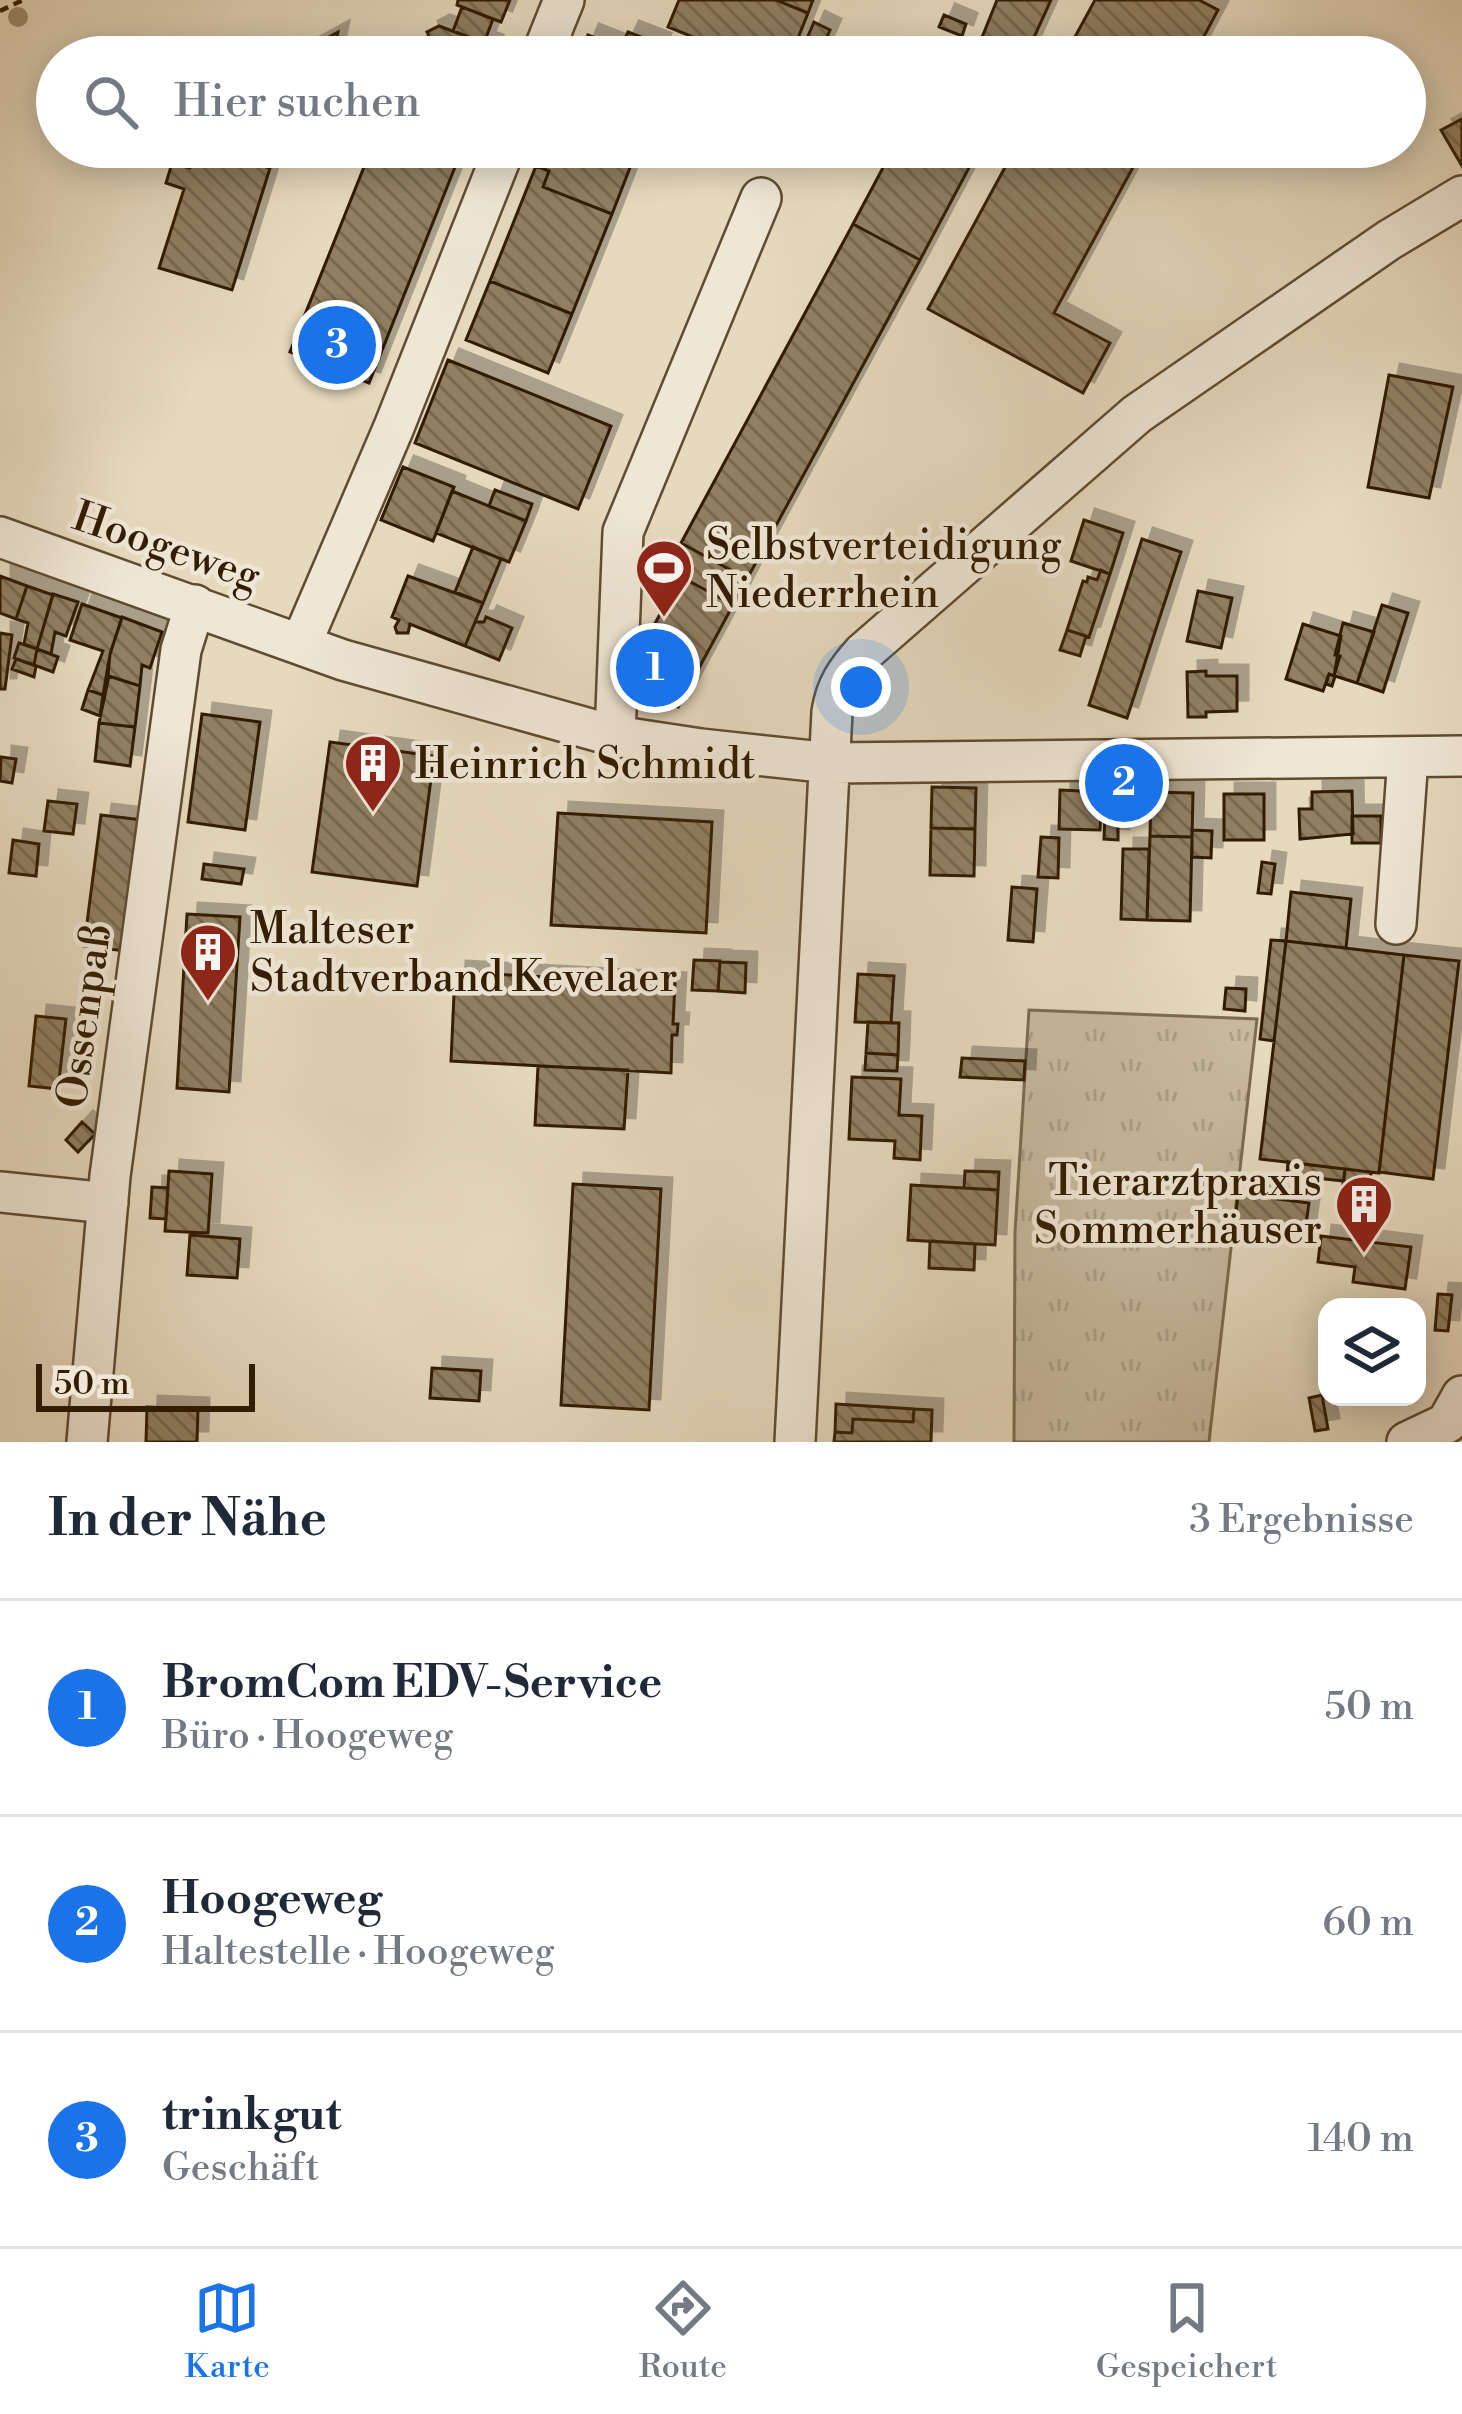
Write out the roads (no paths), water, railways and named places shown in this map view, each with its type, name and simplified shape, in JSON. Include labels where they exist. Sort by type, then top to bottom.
[{"type":"street","points":[[549,36],[564,0]]},
{"type":"street","name":"Hoogeweg","points":[[301,644],[497,168]]},
{"type":"street","points":[[795,1442],[834,694],[845,673],[862,653],[1137,414],[1462,196]]},
{"type":"street","points":[[615,736],[623,532],[761,198]]},
{"type":"street","name":"Hoogeweg","points":[[0,537],[343,660],[615,736],[831,763],[1462,756]]},
{"type":"street","name":"Ossenpaß","points":[[87,1442],[107,1203],[181,650],[195,605]]},
{"type":"street","points":[[1396,923],[1408,757]]},
{"type":"street","points":[[0,1192],[107,1203]]},
{"type":"street","points":[[1407,1442],[1447,1424],[1462,1396]]},
{"type":"place","name":"trinkgut","points":[[337,345]]},
{"type":"place","name":"Selbstverteidigung Niederrhein","points":[[664,619]]},
{"type":"place","name":"BromCom EDV-Service","points":[[655,668]]},
{"type":"place","name":"Hoogeweg","points":[[1124,783]]},
{"type":"place","name":"Heinrich Schmidt","points":[[373,814]]},
{"type":"place","name":"Malteser Stadtverband Kevelaer","points":[[208,1003]]},
{"type":"place","name":"Tierarztpraxis Sommerhäuser","points":[[1364,1255]]}]
